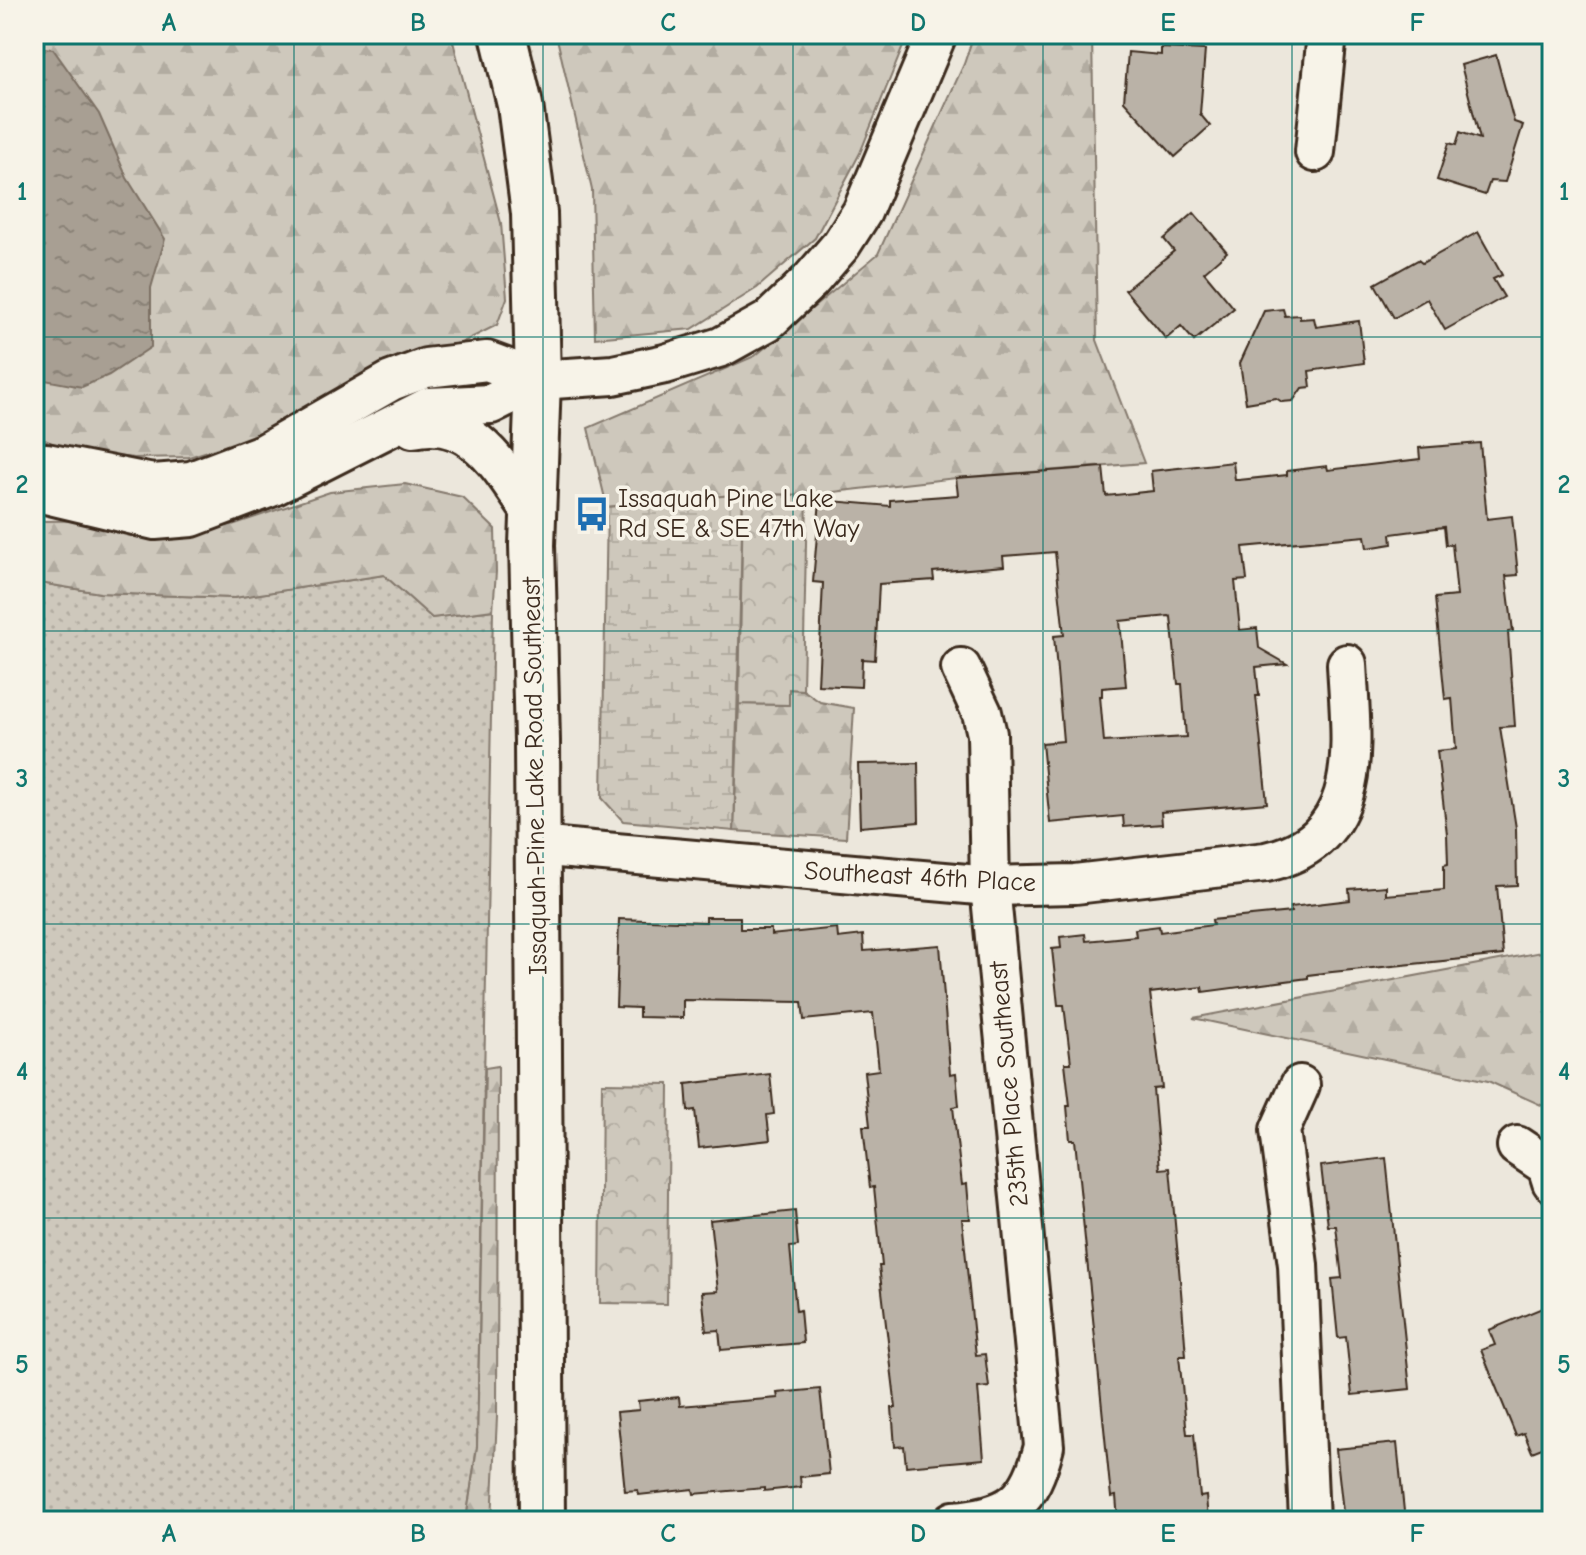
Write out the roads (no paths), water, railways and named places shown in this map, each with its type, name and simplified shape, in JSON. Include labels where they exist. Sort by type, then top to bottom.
[{"type":"main road","name":"Issaquah-Pine Lake Road Southeast","points":[[503,34],[520,105],[534,213],[538,380],[532,513],[537,741],[542,1521]]},
{"type":"street","points":[[34,488],[42,493],[155,520],[192,517],[271,487],[429,407],[491,404],[538,380],[613,375],[665,364],[721,347],[768,321],[831,257],[862,212],[937,34]]},
{"type":"street","points":[[1315,152],[1327,34]]},
{"type":"street","points":[[34,464],[46,463],[153,484],[191,481],[265,453],[391,381],[426,368],[487,361],[538,380]]},
{"type":"street","points":[[363,438],[423,425],[455,428],[480,444],[532,513]]},
{"type":"street","name":"Southeast 46th Place","points":[[536,846],[990,886],[1075,884],[1266,862],[1287,857],[1311,843],[1335,817],[1350,776],[1352,752],[1347,664]]},
{"type":"street","name":"235th Place Southeast","points":[[954,1521],[1002,1512],[1021,1500],[1037,1472],[1044,1446],[990,886],[987,734],[982,713],[961,668]]},
{"type":"street","points":[[1300,1085],[1280,1130],[1298,1265],[1309,1521]]},
{"type":"street","points":[[1517,1146],[1547,1166],[1552,1182]]},
{"type":"water","points":[[34,47],[53,49],[99,114],[127,178],[165,239],[151,288],[151,347],[109,375],[82,387],[34,378]]},
{"type":"place","name":"Issaquah Pine Lake Rd SE & SE 47th Way","points":[[592,514]]}]
